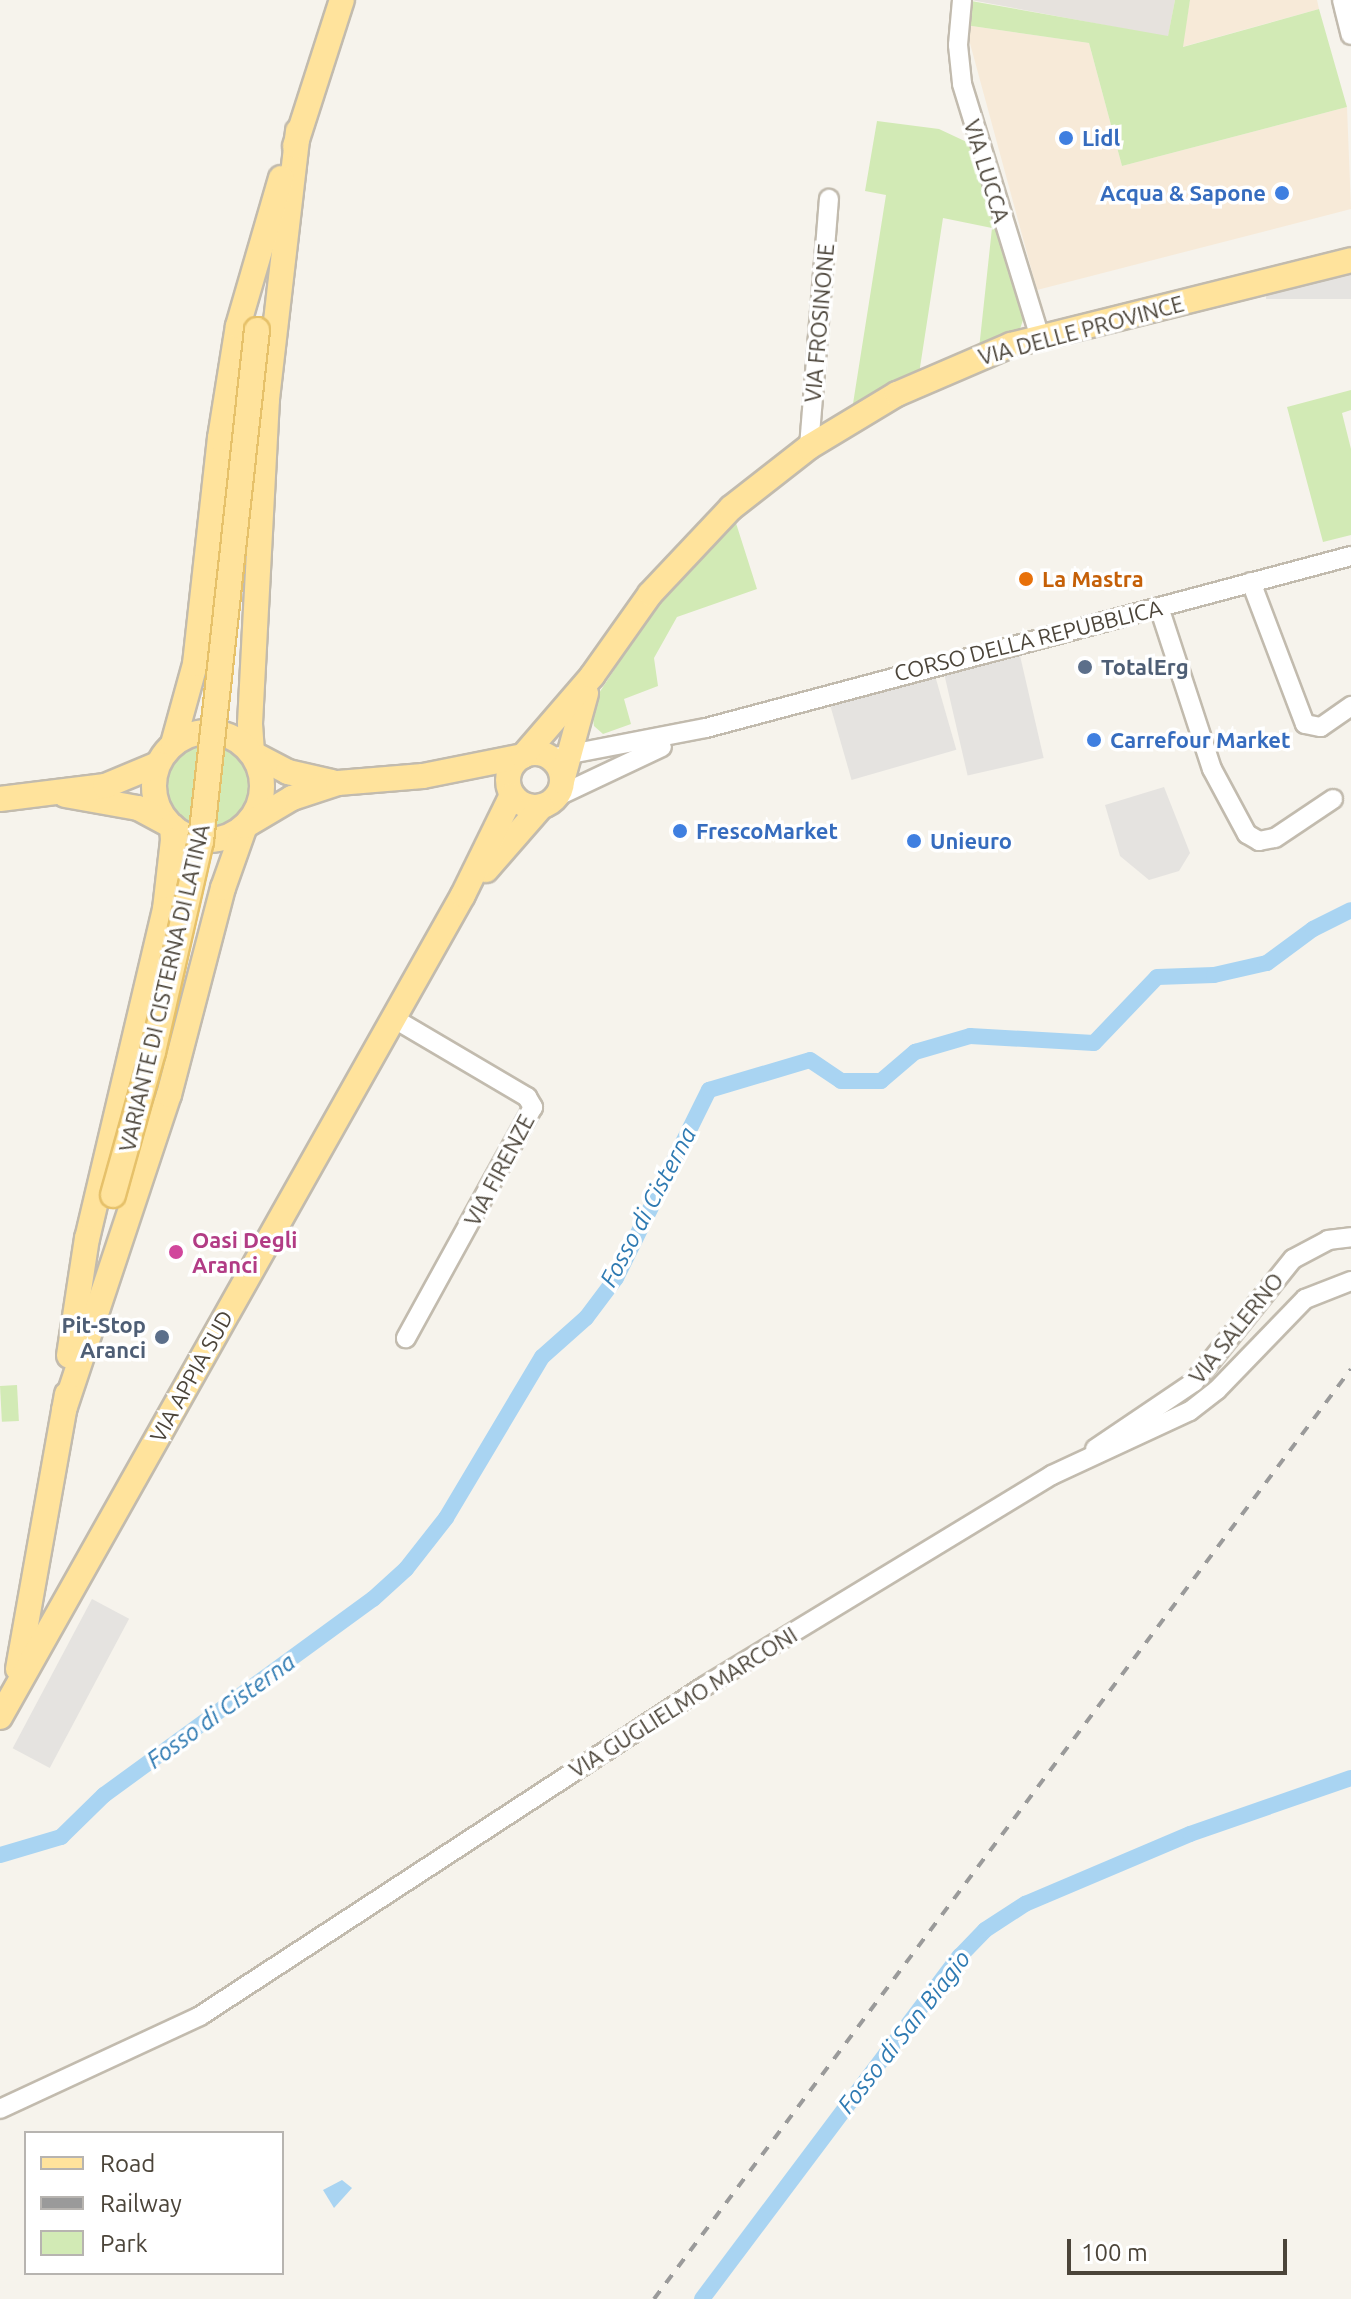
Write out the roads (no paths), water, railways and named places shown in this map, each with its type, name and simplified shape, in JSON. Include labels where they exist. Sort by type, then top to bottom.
[{"type":"main road","name":"VARIANTE DI CISTERNA DI LATINA","points":[[14,1691],[64,1410],[113,1195],[153,1052],[201,841],[257,330],[298,131],[342,0]]},
{"type":"main road","points":[[64,1410],[169,1095],[223,888],[245,826],[261,799],[263,783],[252,753],[250,688],[267,399],[298,131]]},
{"type":"main road","points":[[64,1410],[84,1251],[165,909],[172,826],[157,804],[166,754],[195,664],[221,429],[240,315],[298,131]]},
{"type":"main road","name":"VIA DELLE PROVINCE","points":[[510,790],[511,768],[592,676],[638,609],[685,554],[739,501],[809,447],[942,372],[1040,338],[1351,260]]},
{"type":"main road","name":"VIA DELLE PROVINCE","points":[[560,756],[592,676]]},
{"type":"main road","points":[[0,799],[65,795],[120,782],[199,732],[214,731],[229,735],[252,753],[288,772],[338,783]]},
{"type":"main road","points":[[65,795],[132,806],[209,840],[245,826],[292,798],[338,783],[423,776],[523,756],[560,756],[553,795],[525,805],[510,790],[423,776]]},
{"type":"main road","name":"VIA APPIA SUD","points":[[0,1717],[463,895],[510,790]]},
{"type":"main road","name":"VIA APPIA SUD","points":[[463,895],[553,795]]},
{"type":"street","name":"VIA LUCCA","points":[[962,0],[958,45],[962,84],[1040,338]]},
{"type":"street","points":[[1342,0],[1351,35]]},
{"type":"street","name":"VIA FROSINONE","points":[[809,447],[829,199]]},
{"type":"street","name":"CORSO DELLA REPUBBLICA","points":[[560,756],[623,747],[706,728],[1351,556]]},
{"type":"street","points":[[1251,582],[1305,724],[1321,727],[1351,706]]},
{"type":"street","points":[[1159,607],[1209,760],[1247,834],[1259,841],[1275,838],[1333,799]]},
{"type":"street","points":[[577,719],[597,738],[623,747]]},
{"type":"street","name":"CORSO DELLA REPUBBLICA","points":[[553,795],[706,728]]},
{"type":"street","name":"VIA FIRENZE","points":[[393,1018],[527,1097],[533,1107],[406,1338]]},
{"type":"street","name":"VIA SALERNO","points":[[1088,1458],[1108,1436],[1194,1382],[1293,1259],[1328,1240],[1351,1237]]},
{"type":"street","name":"VIA GUGLIELMO MARCONI","points":[[0,2109],[80,2076],[213,2008],[705,1686],[1052,1475],[1190,1411],[1223,1384],[1305,1299],[1351,1281]]},
{"type":"water","points":[[342,2180],[352,2188],[334,2208],[323,2190]]},
{"type":"waterway","name":"Fosso di Cisterna","points":[[0,1855],[61,1837],[104,1795],[373,1599],[406,1569],[446,1518],[542,1357],[586,1318],[616,1278],[709,1090],[810,1060],[841,1081],[881,1081],[915,1052],[970,1036],[1094,1043],[1157,977],[1214,975],[1267,963],[1313,929],[1351,910]]},
{"type":"waterway","name":"Fosso di San Biagio","points":[[702,2299],[960,1956],[985,1930],[1025,1904],[1190,1834],[1351,1778]]},
{"type":"railway","points":[[654,2299],[1351,1369]]},
{"type":"place","name":"Lidl","points":[[1066,138]]},
{"type":"place","name":"Acqua & Sapone","points":[[1282,193]]},
{"type":"place","name":"La Mastra","points":[[1026,579]]},
{"type":"place","name":"TotalErg","points":[[1085,667]]},
{"type":"place","name":"Carrefour Market","points":[[1094,740]]},
{"type":"place","name":"FrescoMarket","points":[[680,831]]},
{"type":"place","name":"Unieuro","points":[[914,841]]},
{"type":"place","name":"Oasi Degli Aranci","points":[[176,1252]]},
{"type":"place","name":"Pit-Stop Aranci","points":[[162,1337]]}]
